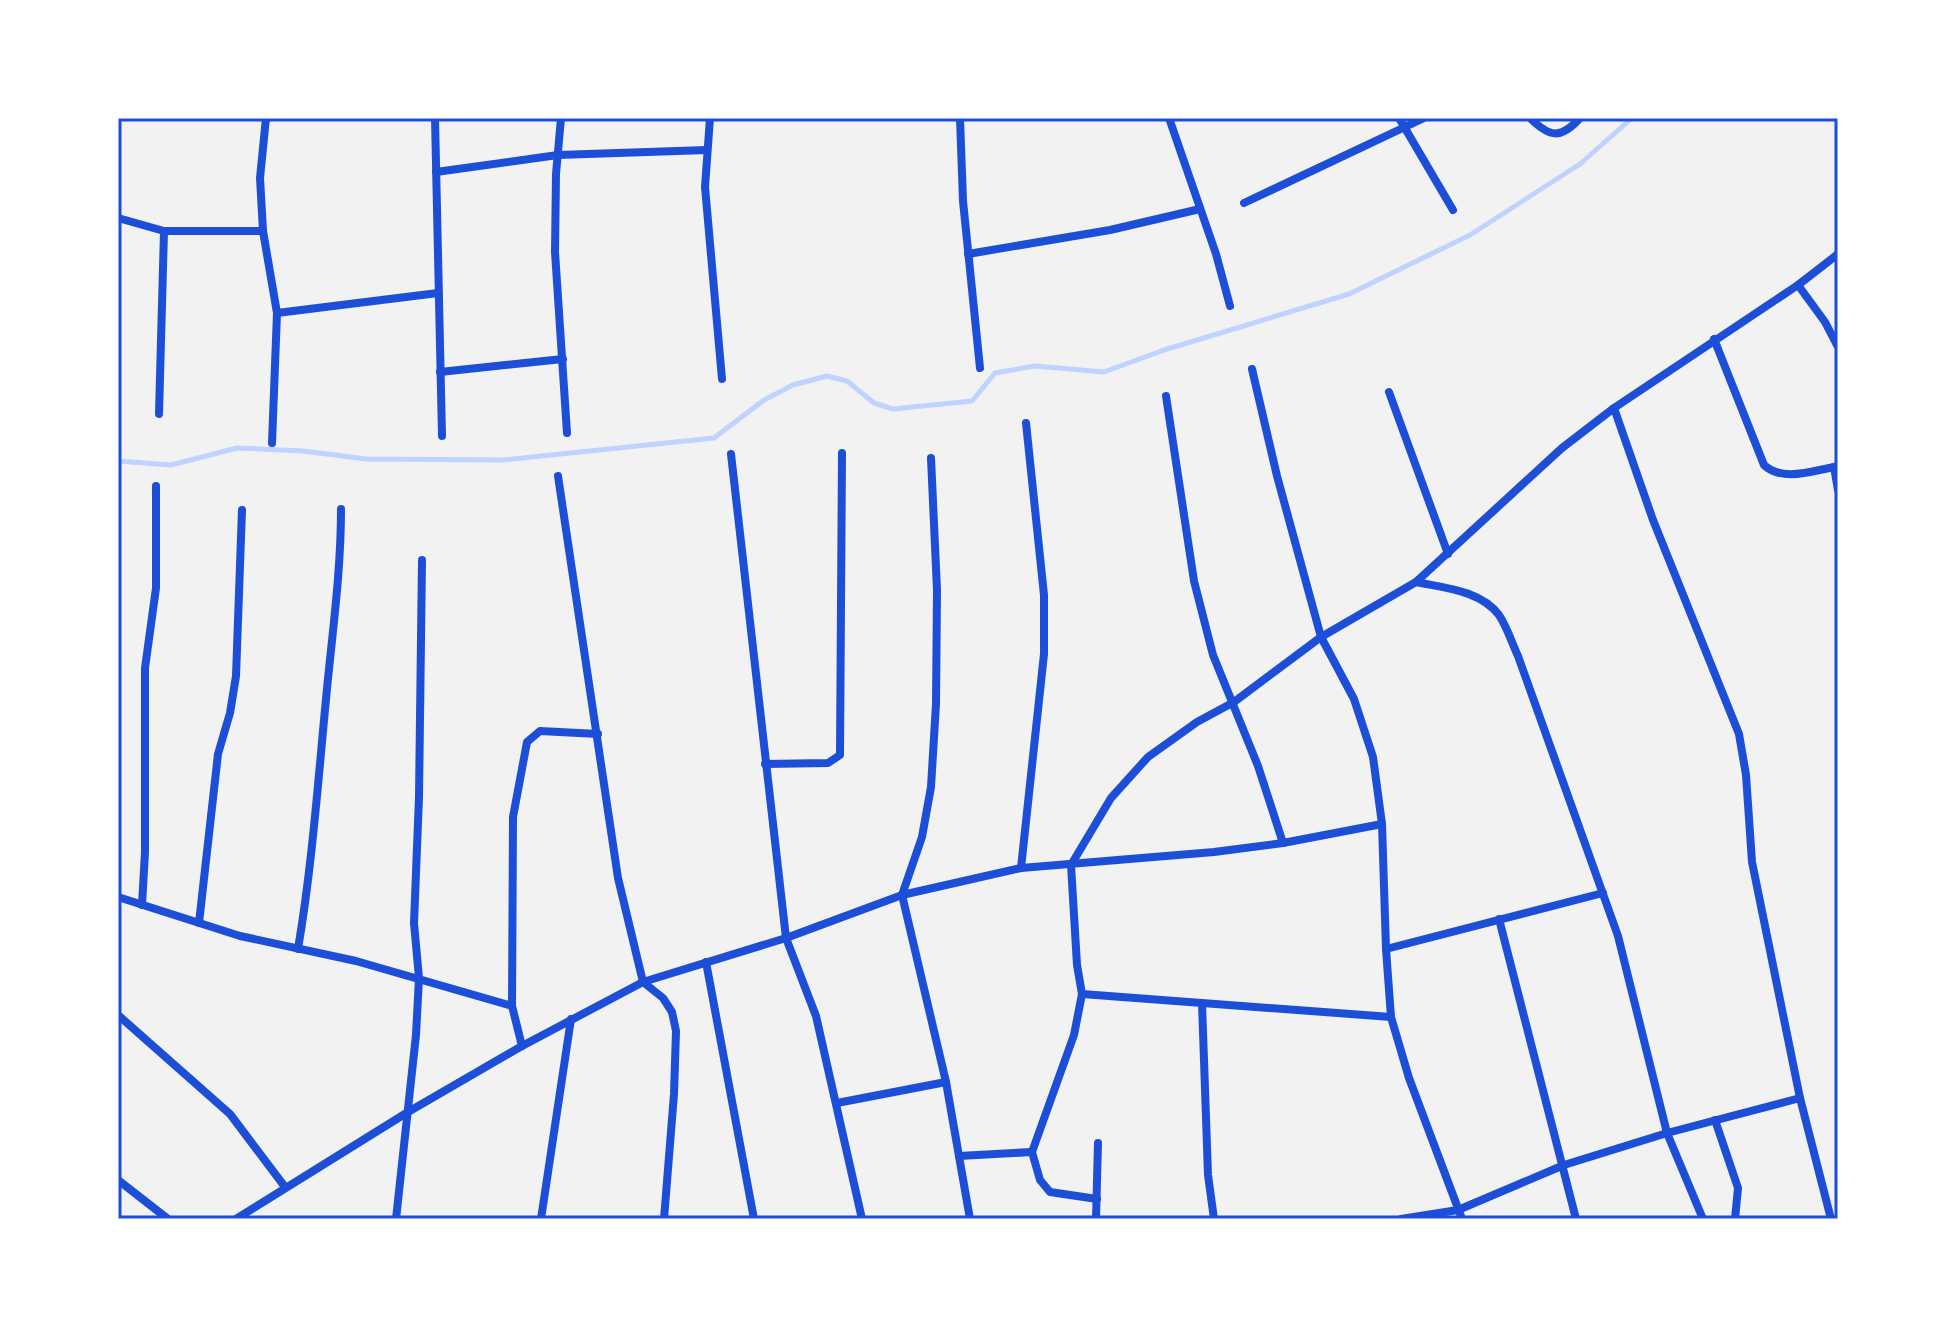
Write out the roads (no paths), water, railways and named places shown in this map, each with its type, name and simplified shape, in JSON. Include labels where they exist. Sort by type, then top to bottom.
[{"type":"street","points":[[266,118],[260,178],[263,231],[277,313],[272,443]]},
{"type":"street","points":[[435,118],[442,436]]},
{"type":"street","points":[[561,118],[555,252],[567,433]]},
{"type":"street","points":[[710,118],[705,187],[722,379]]},
{"type":"street","points":[[960,118],[968,254],[980,368]]},
{"type":"street","points":[[1169,118],[1230,306]]},
{"type":"street","points":[[1244,203],[1402,122],[1424,118]]},
{"type":"street","points":[[1530,118],[1542,130],[1557,135],[1569,130],[1580,118]]},
{"type":"street","points":[[1402,122],[1453,210]]},
{"type":"street","points":[[436,172],[558,155],[707,150]]},
{"type":"street","points":[[968,254],[1110,230],[1200,209]]},
{"type":"street","points":[[118,218],[164,231],[263,231]]},
{"type":"street","points":[[159,414],[164,231]]},
{"type":"street","points":[[1097,1199],[1050,1192],[1040,1180],[1032,1152],[1074,1035],[1082,994],[1077,965],[1071,865],[1084,838],[1111,798],[1148,757],[1197,722],[1234,702],[1321,637],[1416,582],[1516,487],[1614,408],[1798,285],[1838,254]]},
{"type":"street","points":[[1798,285],[1825,322],[1838,347]]},
{"type":"street","points":[[277,313],[438,293]]},
{"type":"street","points":[[1714,339],[1764,465],[1771,472],[1779,474],[1836,467],[1838,490]]},
{"type":"street","points":[[440,372],[563,359]]},
{"type":"street","points":[[1252,369],[1277,476],[1321,637],[1354,699],[1373,757],[1382,824],[1391,1017],[1409,1078],[1460,1214]]},
{"type":"street","points":[[1389,392],[1448,554]]},
{"type":"street","points":[[1166,396],[1194,581],[1213,655],[1234,702],[1283,843]]},
{"type":"street","points":[[1614,408],[1653,520],[1739,734],[1746,775],[1752,862],[1800,1098],[1831,1219]]},
{"type":"street","points":[[1021,868],[1044,639],[1044,595],[1026,423]]},
{"type":"street","points":[[765,764],[828,763],[840,755],[842,453]]},
{"type":"street","points":[[731,454],[786,938],[816,1016],[862,1219]]},
{"type":"street","points":[[931,458],[937,590],[936,704],[931,787],[922,837],[902,895],[946,1082],[970,1219]]},
{"type":"street","points":[[558,476],[618,878],[643,982],[668,1005],[676,1031],[664,1219]]},
{"type":"street","points":[[142,905],[145,668],[156,588],[156,486]]},
{"type":"street","points":[[298,949],[315,832],[326,695],[336,624],[341,509]]},
{"type":"street","points":[[199,923],[218,754],[230,713],[236,676],[242,510]]},
{"type":"street","points":[[396,1219],[416,1035],[419,978],[414,923],[422,560]]},
{"type":"street","points":[[1416,582],[1471,595],[1487,603],[1500,617],[1518,656],[1618,936],[1667,1133],[1703,1219]]},
{"type":"street","points":[[522,1046],[512,1006],[513,817],[527,742],[540,731],[598,734]]},
{"type":"street","points":[[236,1219],[408,1112],[522,1046],[643,982],[786,938],[902,895],[1021,868],[1214,852],[1283,843],[1382,824]]},
{"type":"street","points":[[1386,949],[1603,893]]},
{"type":"street","points":[[118,897],[240,936],[419,978],[442,988],[512,1006]]},
{"type":"street","points":[[1499,919],[1576,1219]]},
{"type":"street","points":[[706,962],[754,1219]]},
{"type":"street","points":[[1082,994],[1391,1017]]},
{"type":"street","points":[[1202,1003],[1208,1175],[1214,1219]]},
{"type":"street","points":[[118,1015],[230,1114],[285,1187]]},
{"type":"street","points":[[541,1219],[571,1019]]},
{"type":"street","points":[[837,1103],[946,1082]]},
{"type":"street","points":[[1401,1219],[1460,1214],[1564,1165],[1667,1133],[1800,1098]]},
{"type":"street","points":[[1715,1120],[1738,1188],[1735,1219]]},
{"type":"street","points":[[1096,1219],[1098,1143]]},
{"type":"street","points":[[959,1156],[1032,1152]]},
{"type":"street","points":[[118,1180],[168,1219]]},
{"type":"waterway","points":[[118,461],[171,465],[237,448],[303,451],[366,459],[503,460],[714,438],[764,400],[793,385],[827,376],[847,381],[874,403],[893,409],[972,401],[995,373],[1035,366],[1104,372],[1164,350],[1349,294],[1470,235],[1580,164],[1632,118]]}]
